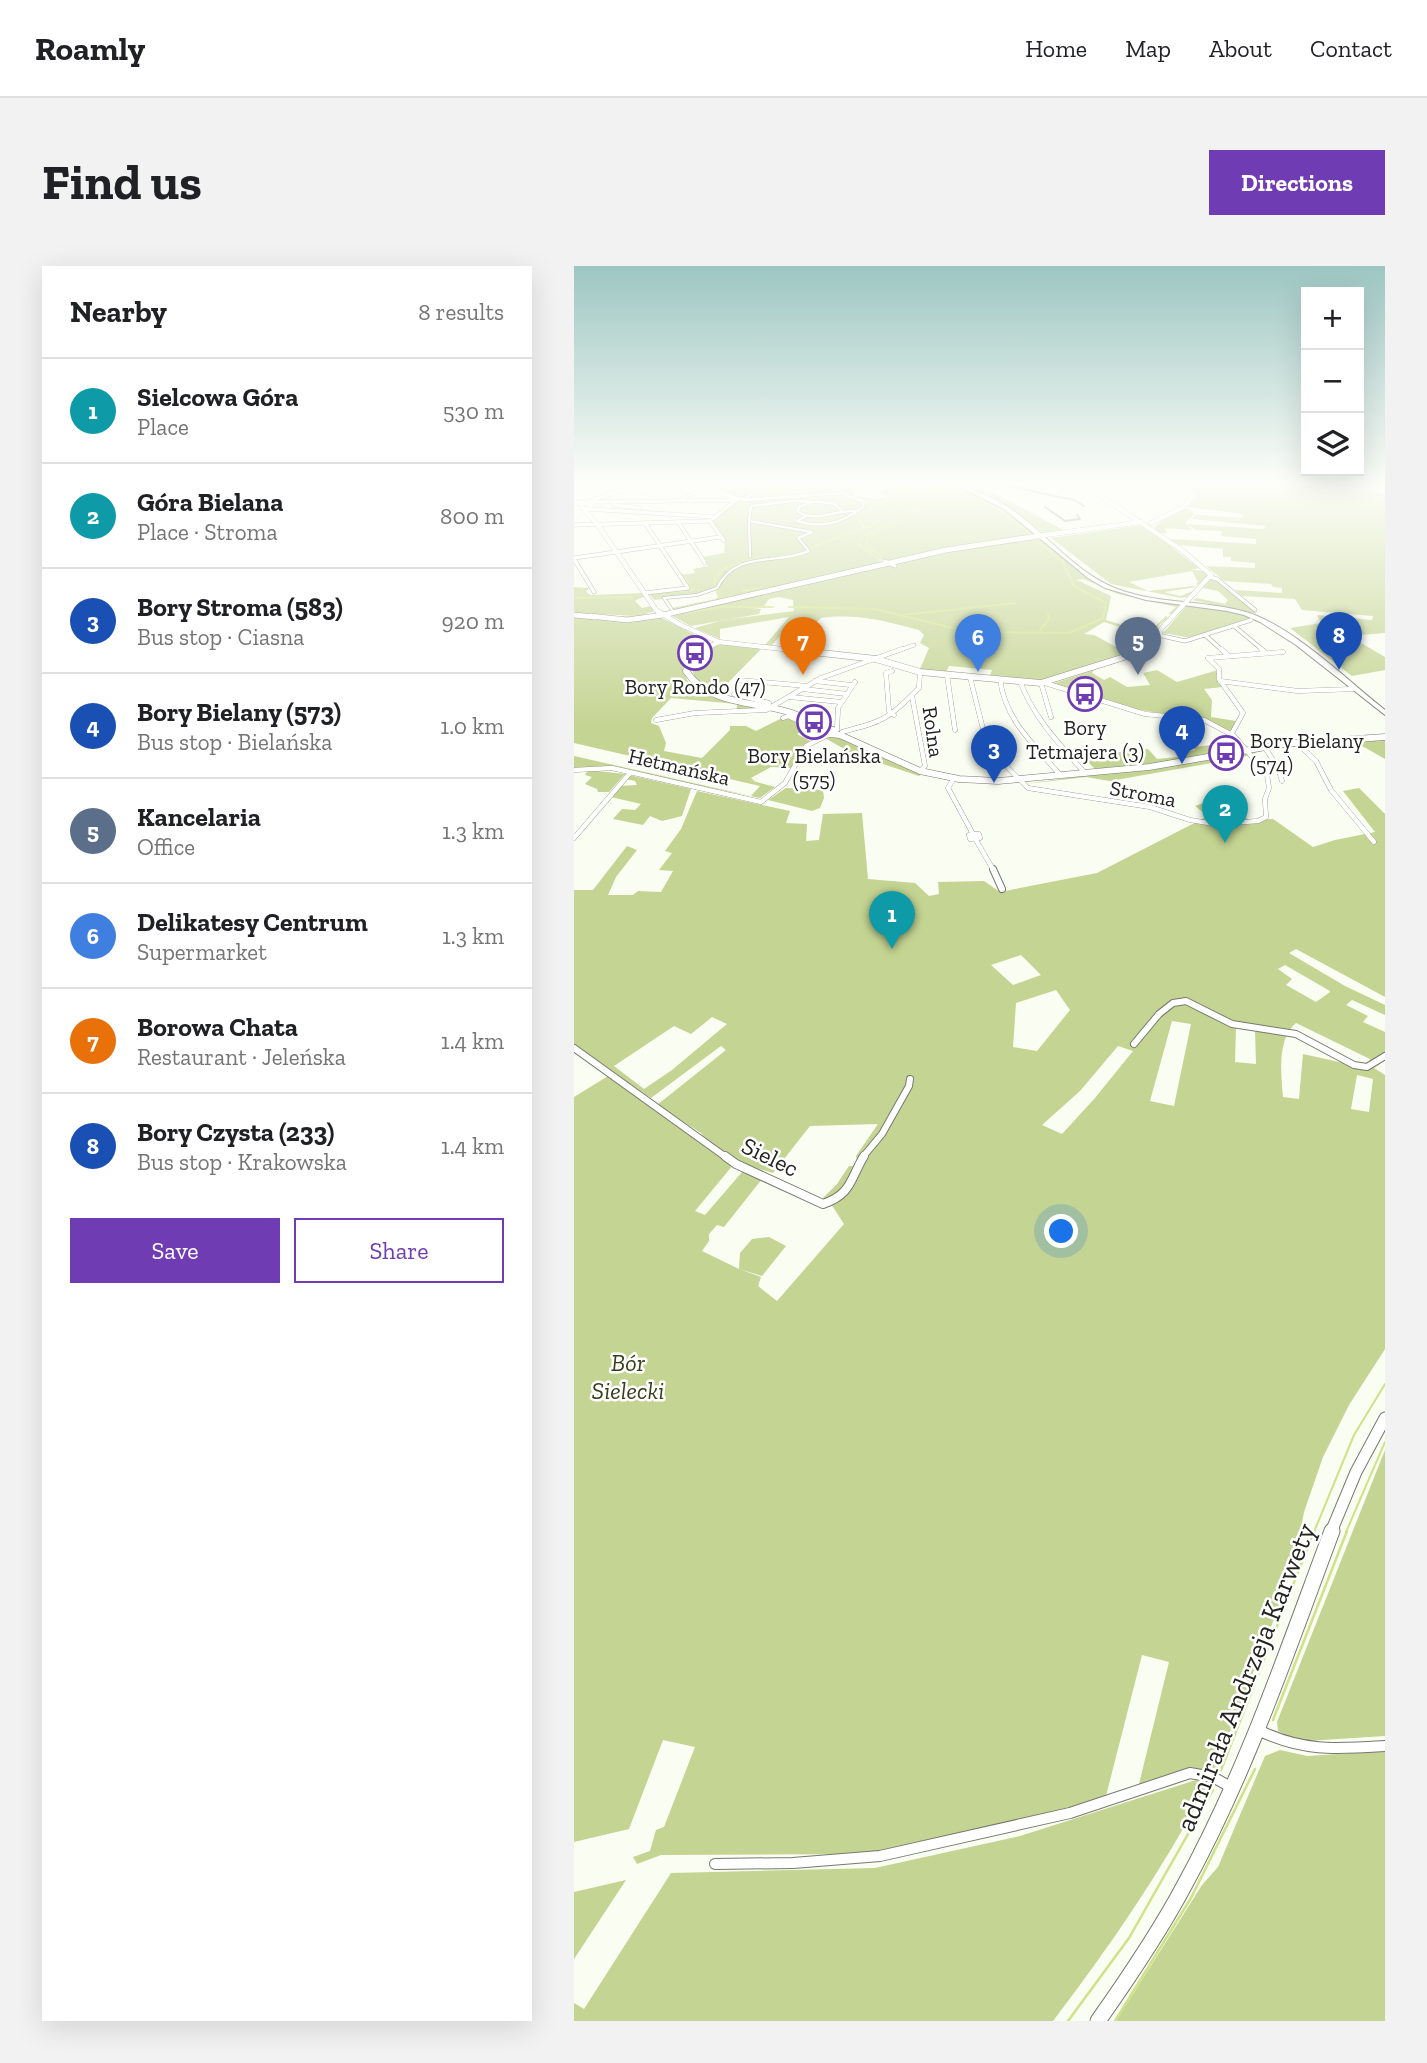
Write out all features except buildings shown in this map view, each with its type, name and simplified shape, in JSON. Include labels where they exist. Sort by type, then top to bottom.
[{"type":"main road","points":[[574,615],[618,620],[650,616],[886,564]]},
{"type":"main road","points":[[1075,564],[1105,586],[1132,593],[1241,610],[1271,622],[1385,707]]},
{"type":"main road","points":[[1186,601],[1238,612],[1266,623],[1385,713]]},
{"type":"main road","name":"admirała Andrzeja Karwety","points":[[1098,2021],[1158,1934],[1195,1870],[1234,1789],[1343,1502],[1385,1418]]},
{"type":"street","points":[[577,564],[594,592]]},
{"type":"street","points":[[625,564],[663,613],[707,643],[876,659],[920,672],[1043,683],[1143,713],[1204,720],[1231,735],[1246,750]]},
{"type":"street","points":[[645,593],[688,588],[672,564]]},
{"type":"street","points":[[663,613],[664,598],[697,595],[715,589],[726,570],[739,564]]},
{"type":"street","points":[[1196,564],[1255,610]]},
{"type":"street","points":[[1043,683],[1145,653],[1154,647],[1158,635],[1210,575]]},
{"type":"street","points":[[1158,635],[1185,641],[1251,621]]},
{"type":"street","points":[[1234,626],[1266,653]]},
{"type":"street","points":[[1205,635],[1229,656]]},
{"type":"street","points":[[707,643],[688,662],[690,680],[707,692],[769,707]]},
{"type":"street","points":[[656,720],[695,713],[769,707],[815,681],[914,645]]},
{"type":"street","points":[[1231,735],[1242,713],[1220,681],[1219,669],[1208,659],[1283,652]]},
{"type":"street","points":[[892,671],[886,673],[886,679],[889,711],[894,715]]},
{"type":"street","points":[[836,732],[879,723],[894,715],[919,688],[920,672]]},
{"type":"street","points":[[947,675],[955,730]]},
{"type":"street","points":[[970,677],[984,733],[1002,762],[1019,781]]},
{"type":"street","points":[[737,680],[847,694]]},
{"type":"street","points":[[1000,680],[1002,698],[1023,735],[1061,776]]},
{"type":"street","points":[[815,681],[853,683],[838,708],[836,732]]},
{"type":"street","points":[[1020,681],[1026,698],[1047,730],[1088,773]]},
{"type":"street","points":[[1220,681],[1245,682],[1298,691],[1353,689]]},
{"type":"street","points":[[1043,683],[1051,717]]},
{"type":"street","points":[[734,694],[821,729]]},
{"type":"street","name":"Rolna","points":[[912,696],[925,766],[920,771]]},
{"type":"street","points":[[788,697],[841,702]]},
{"type":"street","points":[[783,718],[788,716],[814,729],[836,732],[920,771],[954,778],[1019,781],[1149,767],[1296,742],[1385,737]]},
{"type":"street","name":"Hetmańska","points":[[574,770],[603,767],[761,802],[785,783],[808,744],[836,732]]},
{"type":"street","points":[[1296,742],[1316,761],[1332,792],[1374,842]]},
{"type":"street","points":[[1264,746],[1278,768],[1282,781]]},
{"type":"street","name":"Stroma","points":[[1019,781],[1035,790],[1158,809],[1190,820],[1225,824],[1264,819],[1268,814],[1265,802],[1269,788],[1266,774],[1246,750]]},
{"type":"street","points":[[574,838],[630,773]]},
{"type":"street","points":[[954,778],[948,788],[997,875],[1002,889]]},
{"type":"street","points":[[1134,1044],[1166,1008],[1186,1001],[1232,1024],[1296,1034],[1358,1066],[1373,1065],[1385,1056]]},
{"type":"street","name":"Sielec","points":[[574,1048],[736,1164],[823,1204],[840,1196],[855,1180],[862,1158],[887,1125],[909,1086],[910,1079]]},
{"type":"street","points":[[1258,1730],[1288,1745],[1310,1750],[1385,1746]]},
{"type":"street","points":[[715,1864],[793,1863],[880,1856],[1070,1813],[1190,1773],[1213,1776],[1234,1789]]},
{"type":"green space","points":[[707,564],[876,564],[673,610],[672,608],[718,597],[715,590],[698,595],[654,600],[648,592],[688,589],[680,575],[695,573],[693,569],[708,566]]},
{"type":"green space","points":[[896,564],[1072,564],[1089,578],[1120,592],[1180,604],[1172,614],[1168,614],[1176,607],[1118,594],[1083,579],[1077,580],[1111,596],[1106,620],[1148,633],[1166,616],[1168,618],[1159,625],[1151,646],[1048,681],[990,675],[992,670],[949,666],[946,673],[920,669],[929,648],[920,643],[924,635],[919,630],[871,619],[846,616],[821,618],[796,634],[783,633],[771,646],[765,645],[789,617],[720,629],[720,639],[695,628],[720,621],[691,626],[672,616]],"holes":[[[779,597],[793,600],[794,611],[730,619],[759,614],[761,609],[741,607],[764,606],[769,599]],[[1104,622],[1145,635],[1141,639],[1145,642],[1120,649],[1094,635],[1084,634]]]},
{"type":"green space","points":[[1085,564],[1194,564],[1199,568],[1192,570],[1205,571],[1208,575],[1198,585],[1192,571],[1129,582],[1148,591],[1197,587],[1164,592],[1180,596],[1193,591],[1187,597],[1181,598],[1111,584]]},
{"type":"green space","points":[[1255,564],[1385,564],[1385,633],[1349,636],[1385,657],[1385,670],[1352,676],[1290,628],[1321,623],[1317,615],[1372,620],[1373,616],[1302,610],[1295,599],[1242,596],[1235,590],[1282,593],[1282,588],[1273,587],[1271,584],[1224,581],[1206,566],[1255,568]]},
{"type":"green space","points":[[1209,579],[1216,580],[1257,614],[1192,600],[1197,598],[1225,604],[1228,600],[1218,591],[1203,588]]},
{"type":"green space","points":[[574,587],[589,588],[586,592],[591,595],[643,593],[645,596],[635,601],[642,608],[650,606],[654,611],[640,616],[574,613]]},
{"type":"green space","points":[[1188,604],[1235,612],[1251,618],[1191,638],[1163,633]]},
{"type":"green space","points":[[574,616],[662,618],[703,639],[683,666],[687,680],[697,689],[714,696],[765,708],[737,710],[737,704],[671,698],[652,718],[651,723],[659,726],[666,743],[664,751],[702,758],[730,730],[730,726],[746,726],[756,731],[786,716],[812,726],[797,734],[810,741],[803,745],[791,768],[771,767],[751,778],[755,781],[749,780],[775,787],[760,798],[605,766],[574,768],[574,756],[751,796],[760,786],[574,743]]},
{"type":"green space","points":[[721,644],[762,648],[722,689],[715,691],[690,675],[689,666],[694,659],[690,669],[694,677],[692,668],[699,655],[706,649]]},
{"type":"green space","points":[[1094,670],[1092,673],[1104,680],[1110,677],[1127,687],[1150,685],[1143,673],[1157,670],[1177,682],[1218,670],[1223,687],[1204,689],[1212,700],[1211,717],[1236,721],[1232,732],[1211,722],[1135,709],[1052,684]]},
{"type":"green space","points":[[838,737],[922,773],[919,776],[853,754],[825,738]]},
{"type":"green space","points":[[1385,739],[1385,759],[1364,747],[1312,745],[1275,748]]},
{"type":"green space","points":[[1237,742],[1237,748],[1157,763],[1095,769],[1087,761],[1111,753],[1148,749],[1157,759],[1185,756],[1184,752],[1195,750],[1194,747]]},
{"type":"green space","points":[[1265,750],[1240,758],[1110,781],[1086,777],[1025,784]]},
{"type":"green space","points":[[588,770],[625,774],[609,792],[598,792],[585,784],[592,777],[585,775]]},
{"type":"green space","points":[[629,775],[691,789],[682,816],[662,821],[650,816],[643,825],[613,819],[622,809],[635,810],[641,804],[611,797],[619,786],[637,785],[635,781],[625,779]]},
{"type":"green space","points":[[786,788],[823,790],[824,798],[820,808],[812,811],[768,800]]},
{"type":"green space","name":"Bór Sielecki","points":[[1359,788],[1385,814],[1385,997],[1296,949],[1289,953],[1345,986],[1385,1005],[1385,1015],[1352,1000],[1346,1005],[1368,1016],[1363,1022],[1385,1032],[1385,1060],[1374,1068],[1385,1075],[1385,1349],[1349,1405],[1323,1457],[1304,1512],[1295,1560],[1214,1773],[1191,1767],[1139,1784],[1169,1662],[1142,1655],[1106,1796],[1021,1822],[878,1854],[661,1855],[637,1864],[633,1857],[650,1851],[656,1830],[664,1827],[695,1747],[663,1740],[629,1829],[574,1842],[574,1097],[608,1076],[631,1090],[655,1111],[689,1131],[695,1139],[733,1165],[695,1211],[705,1215],[743,1171],[762,1179],[724,1227],[717,1225],[709,1234],[709,1241],[702,1251],[761,1277],[758,1286],[777,1301],[844,1224],[833,1207],[823,1198],[849,1166],[853,1166],[857,1161],[856,1156],[878,1124],[810,1126],[773,1173],[738,1162],[707,1141],[701,1133],[657,1105],[726,1050],[721,1046],[651,1098],[574,1046],[574,890],[593,890],[627,846],[637,850],[616,877],[608,895],[633,895],[638,891],[661,892],[673,871],[659,870],[672,853],[665,851],[681,829],[697,791],[790,811],[786,823],[807,824],[806,841],[819,840],[823,814],[862,813],[868,879],[915,883],[929,896],[939,894],[938,882],[984,881],[1000,892],[1097,873],[1208,816],[1195,806],[1209,801],[1250,820],[1273,819],[1313,847],[1375,832],[1343,791]],"holes":[[[1021,955],[1041,975],[1013,985],[991,965]],[[1285,965],[1330,992],[1316,1002],[1286,985],[1292,979],[1278,969]],[[1056,990],[1070,1010],[1037,1051],[1013,1047],[1016,1003]],[[712,1017],[727,1024],[672,1070],[644,1089],[614,1066],[674,1026],[691,1034]],[[1172,1021],[1191,1024],[1174,1106],[1150,1101]],[[1296,1023],[1370,1059],[1366,1068],[1303,1054],[1299,1099],[1283,1097],[1282,1057],[1286,1038]],[[1236,1027],[1255,1029],[1256,1064],[1235,1062]],[[1118,1046],[1133,1051],[1062,1134],[1042,1125],[1080,1091]],[[1357,1075],[1373,1079],[1369,1112],[1351,1109]]]},
{"type":"green space","points":[[769,1237],[786,1246],[762,1276],[739,1269],[740,1253],[752,1239]]},
{"type":"green space","points":[[1385,1450],[1385,1736],[1307,1741],[1294,1739],[1278,1731],[1277,1722]]},
{"type":"green space","points":[[1280,1750],[1307,1756],[1385,1751],[1385,2021],[1116,2021],[1202,1885],[1218,1867],[1265,1756]]},
{"type":"green space","points":[[1196,1780],[1207,1786],[1172,1847],[1115,1935],[1053,2021],[574,2021],[574,2003],[584,2009],[671,1873],[875,1868],[1020,1836]]},
{"type":"green space","points":[[626,1880],[574,1959],[574,1892]]},
{"type":"waterway","points":[[716,587],[714,581],[724,568],[739,564]]},
{"type":"waterway","points":[[789,607],[875,609],[969,632],[1069,633],[1103,618],[1106,603],[1074,586],[1063,564]]},
{"type":"waterway","points":[[657,593],[693,590],[682,574]]},
{"type":"waterway","points":[[743,591],[762,587]]},
{"type":"waterway","points":[[717,589],[720,597]]},
{"type":"waterway","points":[[574,598],[632,597]]},
{"type":"waterway","points":[[720,598],[732,597]]},
{"type":"waterway","points":[[902,615],[1016,603]]},
{"type":"waterway","points":[[683,613],[721,607],[773,607]]},
{"type":"waterway","points":[[1040,630],[1049,619],[1048,614]]},
{"type":"waterway","points":[[623,617],[633,616]]},
{"type":"waterway","points":[[1314,1532],[1354,1435],[1385,1384]]},
{"type":"waterway","points":[[1346,1532],[1385,1442]]},
{"type":"waterway","points":[[1221,1770],[1314,1531]]},
{"type":"waterway","points":[[1273,1720],[1347,1531]]},
{"type":"waterway","points":[[1115,2021],[1191,1898],[1255,1769]]},
{"type":"waterway","points":[[1068,2021],[1129,1938],[1213,1790]]},
{"type":"place","name":"Bory Rondo (47)","points":[[695,653]]},
{"type":"place","name":"Bory Czysta (233)","points":[[1339,670]]},
{"type":"place","name":"Delikatesy Centrum","points":[[978,672]]},
{"type":"place","name":"Borowa Chata","points":[[803,675]]},
{"type":"place","name":"Kancelaria","points":[[1138,675]]},
{"type":"place","name":"Bory Tetmajera (3)","points":[[1085,694]]},
{"type":"place","name":"Bory Bielańska (575)","points":[[814,722]]},
{"type":"place","name":"Bory Bielany (574)","points":[[1226,753]]},
{"type":"place","name":"Bory Bielany (573)","points":[[1182,764]]},
{"type":"place","name":"Bory Stroma (583)","points":[[994,783]]},
{"type":"place","name":"Góra Bielana","points":[[1225,843]]},
{"type":"place","name":"Sielcowa Góra","points":[[892,949]]}]
